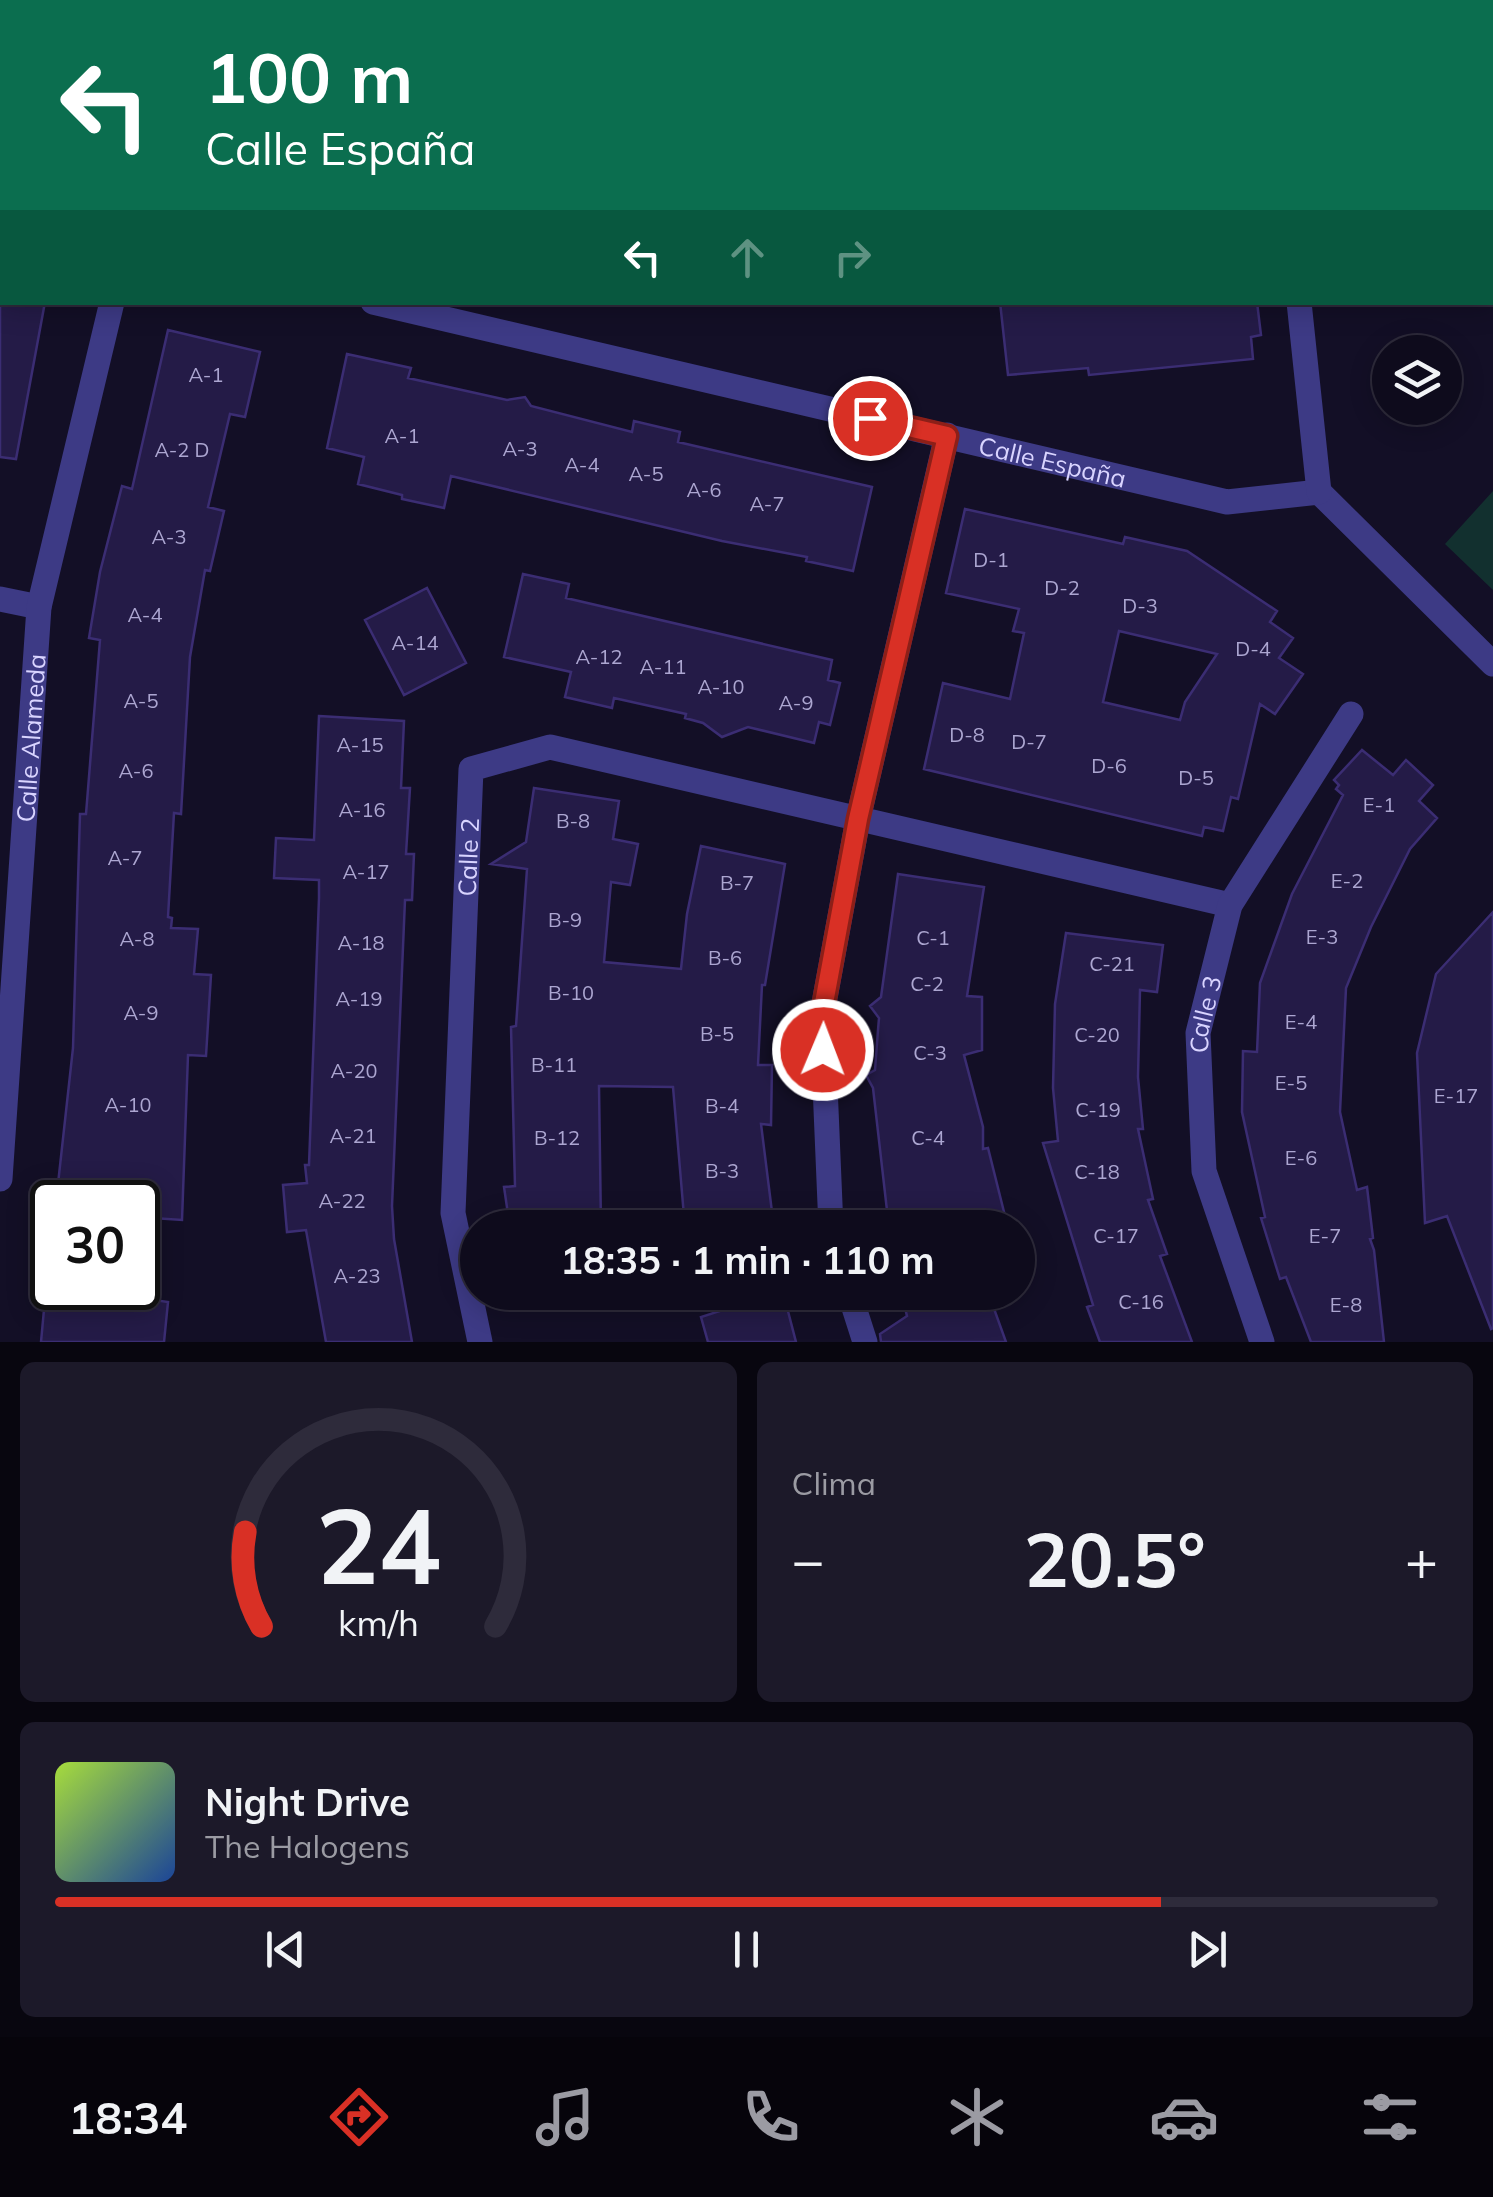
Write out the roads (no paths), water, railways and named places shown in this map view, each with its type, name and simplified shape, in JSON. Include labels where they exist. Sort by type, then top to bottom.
[{"type":"street","name":"Calle Alameda","points":[[0,1180],[39,607],[111,305]]},
{"type":"street","name":"Calle España","points":[[387,305],[1228,502],[1318,492]]},
{"type":"street","points":[[1299,305],[1318,492],[1493,664]]},
{"type":"street","points":[[830,1210],[822,1014],[858,819],[947,436]]},
{"type":"street","points":[[0,599],[39,607]]},
{"type":"street","name":"Calle 3","points":[[1262,1342],[1204,1171],[1198,1033],[1230,905],[1351,714]]},
{"type":"street","name":"Calle 2","points":[[480,1342],[453,1214],[471,768],[550,747],[858,819]]},
{"type":"street","points":[[858,819],[1230,905]]},
{"type":"street","points":[[854,1310],[865,1342]]}]
